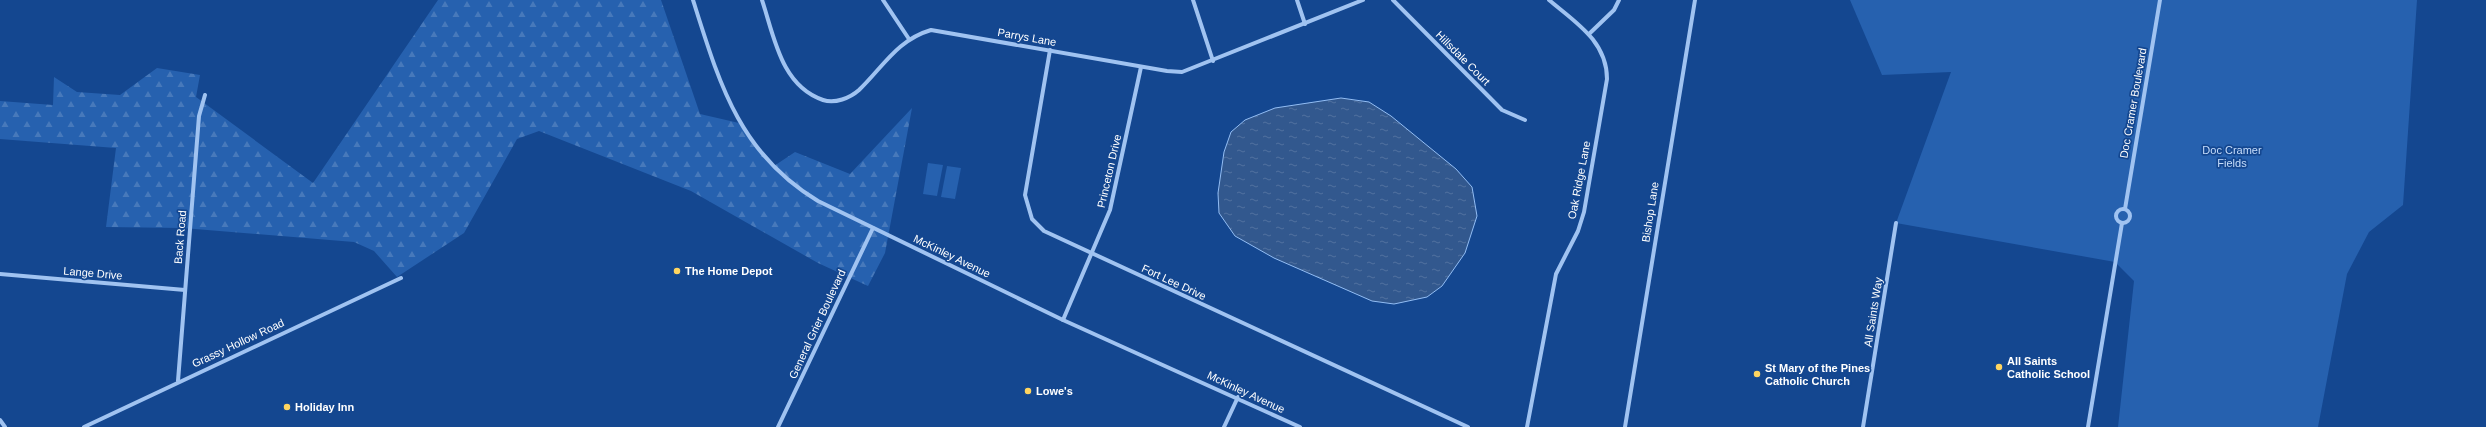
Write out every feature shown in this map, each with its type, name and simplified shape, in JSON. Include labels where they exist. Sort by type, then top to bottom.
[{"type":"street","name":"McKinley Avenue","points":[[693,0],[726,97],[746,134],[791,184],[818,201],[1063,320],[1238,397],[1300,427]]},
{"type":"street","name":"Parrys Lane","points":[[762,0],[782,61],[791,77],[814,97],[828,102],[850,97],[898,47],[909,39],[931,30],[1182,72],[1213,61],[1363,0]]},
{"type":"street","points":[[883,0],[909,39]]},
{"type":"street","points":[[1193,0],[1213,61]]},
{"type":"street","points":[[1297,0],[1305,24]]},
{"type":"street","name":"Hillsdale Court","points":[[1393,0],[1502,110],[1525,120]]},
{"type":"street","name":"Oak Ridge Lane","points":[[1527,427],[1556,274],[1578,231],[1584,212],[1607,79],[1607,69],[1601,49],[1589,34],[1549,0]]},
{"type":"street","points":[[1589,34],[1614,10],[1619,0]]},
{"type":"street","name":"Bishop Lane","points":[[1625,427],[1695,0]]},
{"type":"street","name":"Doc Cramer Boulevard","points":[[2122,223],[2127,221],[2130,217],[2125,209],[2160,0]]},
{"type":"street","name":"Fort Lee Drive","points":[[1050,50],[1025,196],[1026,204],[1032,219],[1044,231],[1468,427]]},
{"type":"street","name":"Princeton Drive","points":[[1063,320],[1092,254],[1116,190],[1141,66]]},
{"type":"street","name":"Back Road","points":[[178,381],[199,116],[205,95]]},
{"type":"street","name":"Doc Cramer Boulevard","points":[[2122,223],[2117,219],[2117,214],[2125,209]]},
{"type":"street","name":"All Saints Way","points":[[1863,427],[1896,223]]},
{"type":"street","name":"Doc Cramer Boulevard","points":[[2088,427],[2122,223]]},
{"type":"street","name":"General Grier Boulevard","points":[[778,427],[872,228]]},
{"type":"street","name":"Lange Drive","points":[[0,274],[185,290]]},
{"type":"street","name":"Grassy Hollow Road","points":[[84,427],[178,381],[401,278]]},
{"type":"street","points":[[1224,427],[1238,397]]},
{"type":"street","points":[[0,420],[5,427]]},
{"type":"green space","points":[[438,0],[661,0],[700,114],[739,123],[774,166],[795,152],[850,174],[912,108],[885,253],[868,286],[818,263],[691,191],[539,131],[517,139],[464,233],[397,277],[374,251],[354,242],[183,228],[106,227],[116,148],[0,139],[0,101],[53,105],[54,77],[77,92],[120,95],[157,68],[200,75],[196,97],[313,183]]},
{"type":"green space","name":"Doc Cramer Fields","points":[[1850,0],[2417,0],[2403,205],[2369,232],[2347,274],[2318,427],[2118,427],[2134,281],[2115,262],[1896,223],[1951,72],[1882,75]]},
{"type":"green space","points":[[928,163],[943,165],[937,196],[923,194]]},
{"type":"green space","points":[[947,166],[961,168],[955,199],[941,197]]},
{"type":"water","points":[[1341,98],[1369,102],[1391,116],[1456,169],[1472,187],[1477,216],[1465,253],[1442,286],[1427,297],[1394,304],[1372,301],[1274,258],[1235,236],[1219,213],[1218,193],[1224,152],[1231,132],[1245,120],[1275,108]]},
{"type":"place","name":"The Home Depot","points":[[677,271]]},
{"type":"place","name":"All Saints Catholic School","points":[[1999,367]]},
{"type":"place","name":"St Mary of the Pines Catholic Church","points":[[1757,374]]},
{"type":"place","name":"Lowe's","points":[[1028,391]]},
{"type":"place","name":"Holiday Inn","points":[[287,407]]}]
